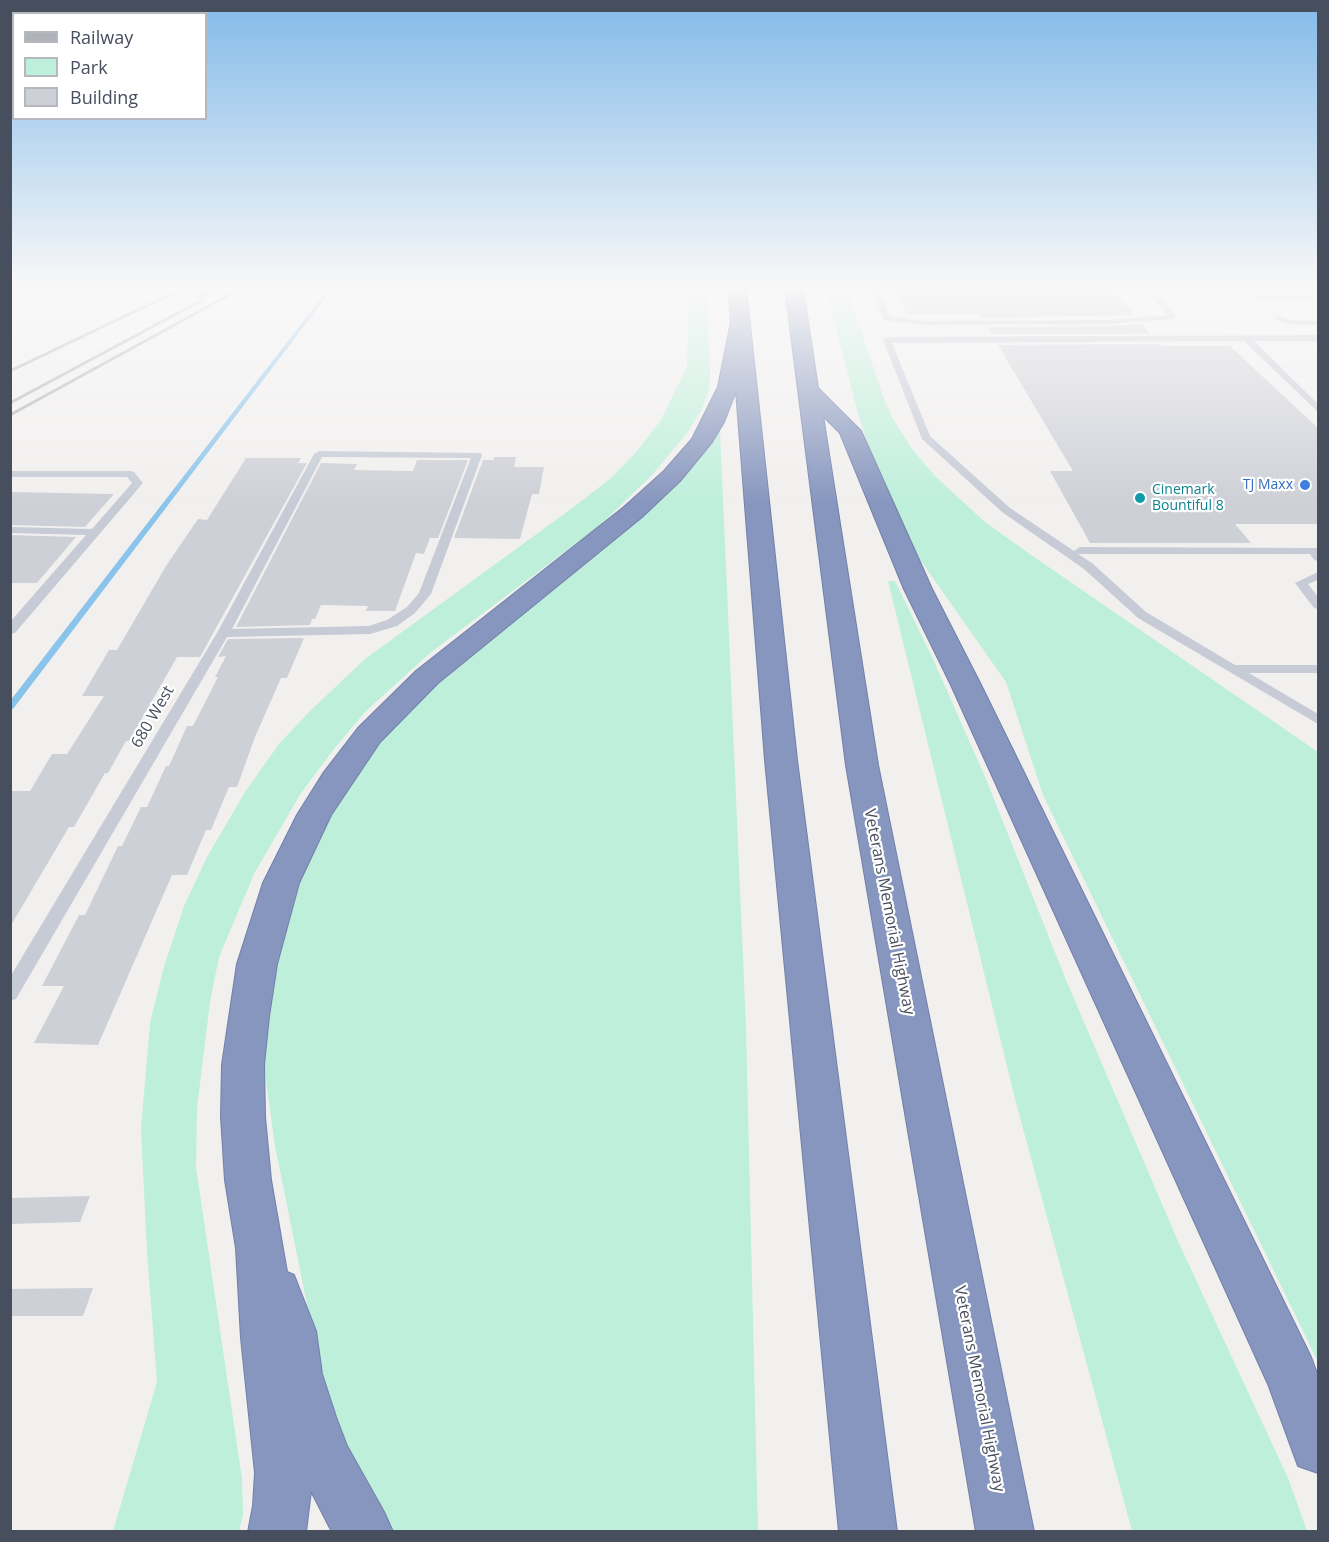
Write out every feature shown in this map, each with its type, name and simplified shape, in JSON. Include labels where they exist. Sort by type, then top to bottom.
[{"type":"highway","points":[[277,1532],[282,1506],[284,1473],[267,1338],[260,1248],[248,1180],[243,1117],[243,1065],[257,964],[270,916],[294,853],[336,780],[369,735],[427,677],[633,512],[672,476],[700,442],[722,404],[733,372],[734,360]]},
{"type":"highway","points":[[743,360],[781,760],[868,1532]]},
{"type":"highway","name":"Veterans Memorial Highway","points":[[804,360],[862,765],[1005,1532]]},
{"type":"highway","points":[[808,389],[850,431],[918,589],[1305,1396],[1318,1446]]},
{"type":"highway","points":[[260,1248],[290,1331],[296,1374],[309,1417],[326,1463],[364,1532]]},
{"type":"lane","points":[[895,360],[926,437],[1006,510],[1088,566],[1142,615],[1314,714]]},
{"type":"lane","points":[[1268,360],[1318,409]]},
{"type":"lane","name":"680 West","points":[[10,994],[223,633],[319,454],[477,455],[425,594],[411,610],[392,623],[370,630],[223,633]]},
{"type":"lane","points":[[10,474],[130,474],[138,483],[10,630]]},
{"type":"lane","points":[[10,530],[95,532]]},
{"type":"lane","points":[[1080,551],[1313,550],[1318,557]]},
{"type":"lane","points":[[1318,576],[1301,584],[1318,605]]},
{"type":"lane","points":[[1235,669],[1318,669]]},
{"type":"green space","points":[[687,360],[709,360],[709,391],[701,411],[687,433],[652,475],[598,527],[430,653],[366,711],[301,793],[254,874],[219,957],[210,1002],[197,1108],[196,1167],[242,1479],[243,1515],[239,1531],[113,1531],[157,1382],[141,1129],[150,1023],[164,966],[184,906],[207,857],[245,792],[279,744],[310,711],[365,659],[611,478],[637,451],[661,420],[687,366]]},
{"type":"green space","points":[[844,360],[871,360],[893,419],[912,449],[936,477],[985,522],[1318,752],[1318,1362],[1043,795],[1006,682],[916,554],[875,467]]},
{"type":"green space","points":[[720,430],[746,1028],[758,1531],[389,1532],[328,1409],[275,1146],[263,1059],[272,975],[304,860],[368,750],[420,691],[688,470]]},
{"type":"green space","points":[[888,581],[895,581],[933,659],[986,779],[1066,980],[1177,1239],[1288,1478],[1307,1531],[1132,1531],[1015,1099]]},
{"type":"building","points":[[1007,360],[1245,360],[1318,428],[1318,524],[1235,524],[1251,543],[1090,543],[1050,471],[1073,471]]},
{"type":"building","points":[[494,457],[516,457],[514,467],[544,467],[539,494],[532,494],[520,539],[454,538],[483,460],[494,460]]},
{"type":"building","points":[[246,458],[301,458],[298,463],[307,463],[200,657],[177,657],[129,741],[126,741],[108,773],[105,773],[74,827],[69,827],[10,927],[10,791],[30,791],[52,754],[67,754],[104,696],[82,696],[109,650],[117,650],[166,566],[198,519],[207,520]]},
{"type":"building","points":[[417,460],[468,460],[438,538],[430,538],[424,554],[416,553],[395,611],[366,611],[368,606],[321,605],[310,625],[236,627],[321,463],[357,464],[354,470],[413,471]]},
{"type":"building","points":[[10,492],[114,494],[85,527],[10,525]]},
{"type":"building","points":[[10,535],[76,537],[37,583],[10,583]]},
{"type":"building","points":[[304,638],[287,678],[281,678],[255,737],[237,787],[229,787],[211,830],[206,830],[187,875],[172,875],[98,1045],[34,1043],[64,986],[42,986],[79,915],[85,915],[118,846],[122,846],[141,807],[147,807],[187,726],[193,726],[218,677],[215,677],[226,656],[218,657],[228,639]]},
{"type":"building","points":[[90,1196],[80,1222],[10,1224],[10,1198]]},
{"type":"building","points":[[93,1288],[83,1316],[10,1316],[10,1289]]},
{"type":"waterway","points":[[10,707],[276,360]]},
{"type":"railway","points":[[10,371],[33,360]]},
{"type":"railway","points":[[10,403],[90,360]]},
{"type":"railway","points":[[10,415],[111,360]]},
{"type":"place","name":"TJ Maxx","points":[[1305,485]]},
{"type":"place","name":"Cinemark Bountiful 8","points":[[1140,498]]}]
